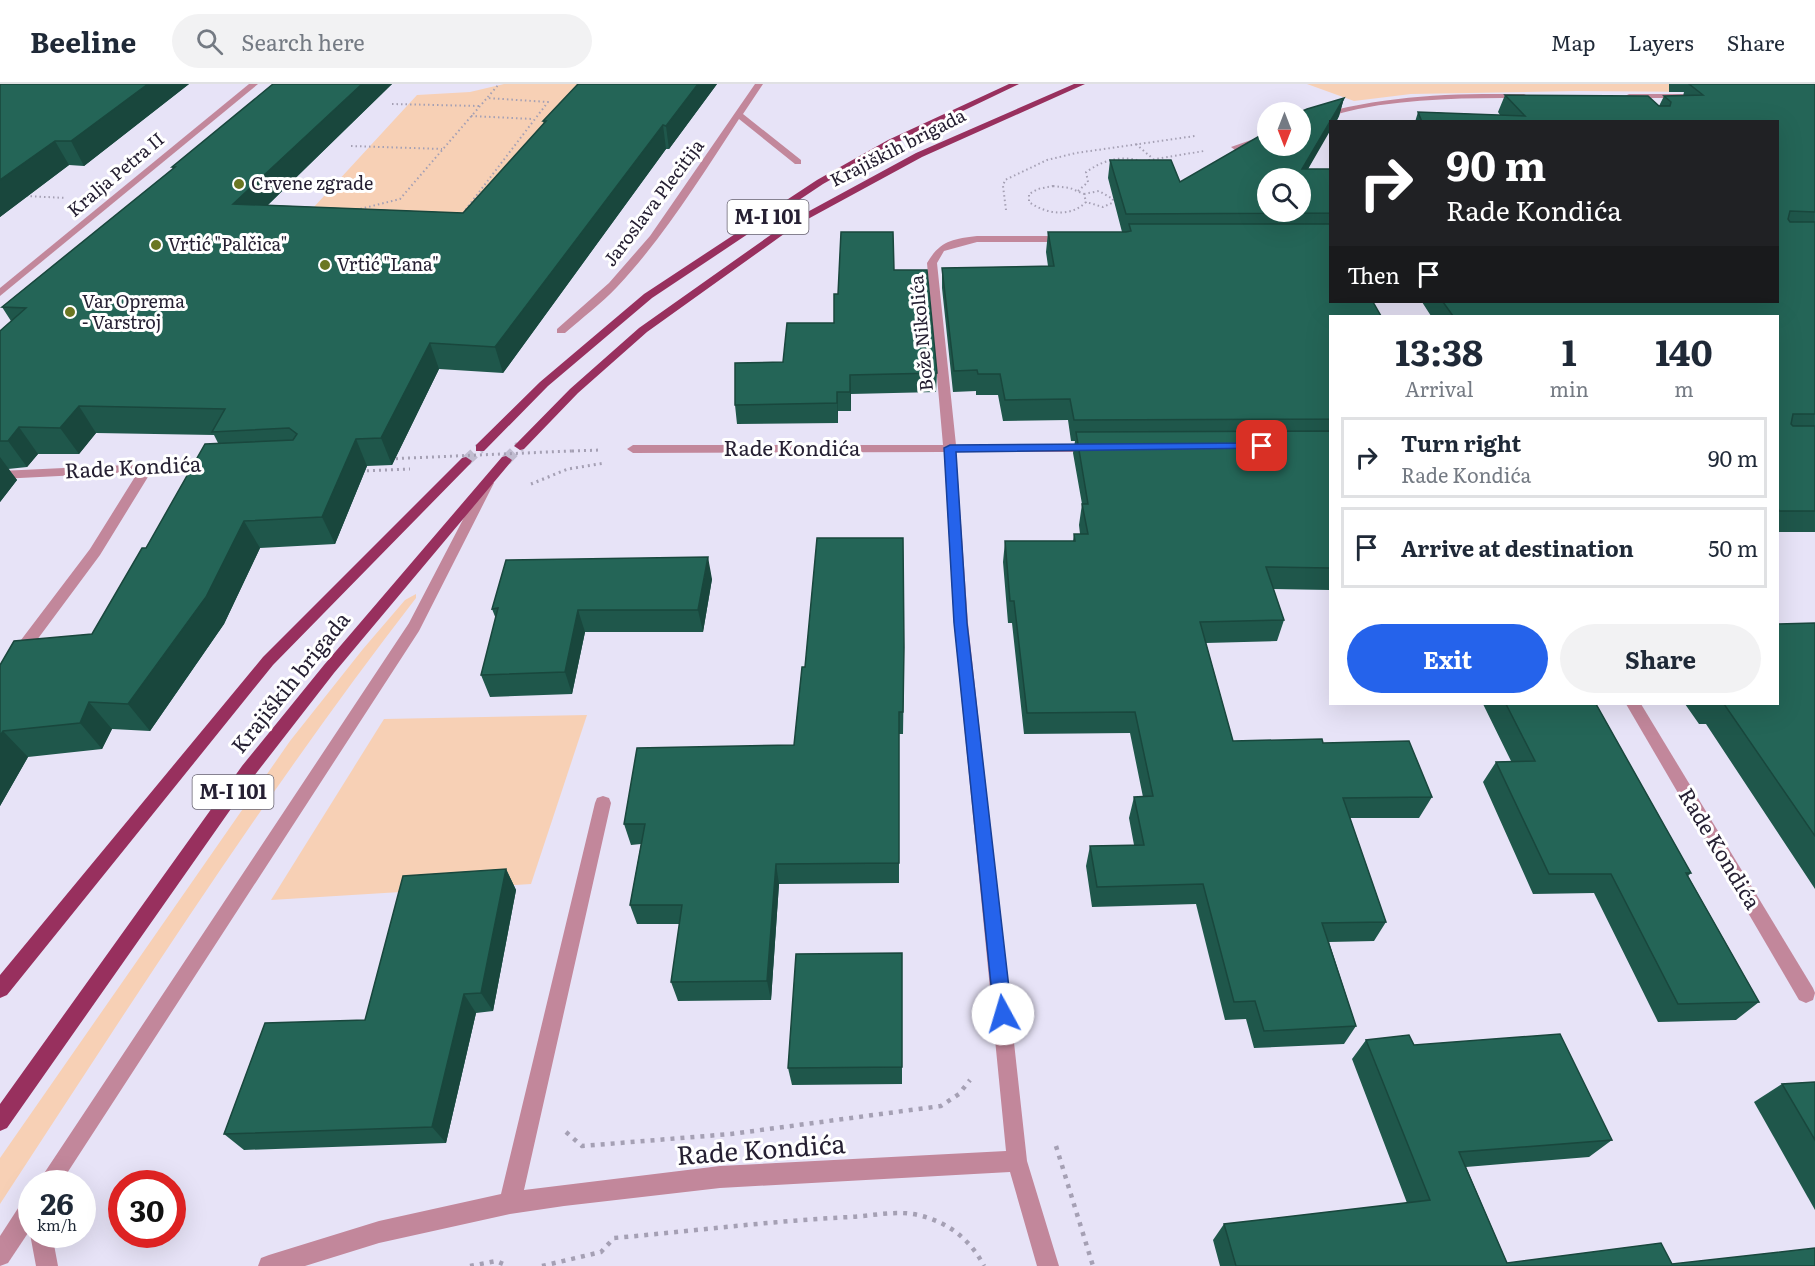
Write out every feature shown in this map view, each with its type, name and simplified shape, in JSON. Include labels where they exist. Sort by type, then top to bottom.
[{"type":"main road","name":"Krajiških brigada","points":[[480,448],[611,324],[648,296],[820,182],[891,142],[1015,84]]},
{"type":"main road","name":"Krajiških brigada","points":[[520,446],[574,391],[643,330],[792,224],[919,155],[1081,84]]},
{"type":"main road","name":"Krajiških brigada","points":[[0,1121],[248,771],[329,669],[506,460]]},
{"type":"main road","name":"Krajiških brigada","points":[[0,989],[268,661],[466,461]]},
{"type":"street","name":"Kralja Petra II","points":[[0,293],[254,84]]},
{"type":"street","name":"Jaroslava Plecitija","points":[[561,331],[612,285],[694,182],[759,84]]},
{"type":"street","points":[[1311,120],[1369,103],[1450,96],[1533,96]]},
{"type":"street","points":[[1616,96],[1696,96]]},
{"type":"street","points":[[1628,96],[1643,109]]},
{"type":"street","points":[[740,115],[798,162]]},
{"type":"street","points":[[1235,147],[1257,140]]},
{"type":"street","name":"Bože Nikolića","points":[[950,448],[932,263],[935,254],[948,245],[977,239],[1081,239]]},
{"type":"street","name":"Rade Kondića","points":[[633,449],[1106,447]]},
{"type":"street","points":[[950,448],[961,623],[1017,1161],[1048,1266]]},
{"type":"street","name":"Rade Kondića","points":[[0,474],[231,464]]},
{"type":"street","points":[[26,644],[95,552],[148,467]]},
{"type":"street","points":[[56,1170],[414,627],[433,595],[449,557],[489,482]]},
{"type":"street","name":"Rade Kondića","points":[[1634,705],[1806,994]]},
{"type":"street","points":[[510,1203],[603,803]]},
{"type":"street","name":"Rade Kondića","points":[[269,1266],[379,1232],[510,1203],[720,1177],[1017,1161]]},
{"type":"street","points":[[0,1255],[18,1228]]},
{"type":"street","points":[[43,1248],[47,1266]]},
{"type":"path","points":[[349,212],[400,199],[499,84]]},
{"type":"path","points":[[458,220],[548,102],[487,98]]},
{"type":"path","points":[[392,104],[479,106]]},
{"type":"path","points":[[471,116],[534,119]]},
{"type":"path","points":[[1006,214],[1003,186],[1005,180],[1047,160],[1195,136]]},
{"type":"path","points":[[1136,144],[1153,159]]},
{"type":"path","points":[[351,146],[443,149]]},
{"type":"path","points":[[1078,191],[1088,182],[1086,172],[1106,160],[1119,157],[1142,162],[1235,147]]},
{"type":"path","points":[[1084,194],[1086,202],[1094,207],[1105,207],[1112,203],[1113,199],[1101,191],[1084,194],[1062,186],[1045,187],[1032,191],[1028,198],[1038,208],[1057,212],[1078,209],[1086,202]]},
{"type":"path","points":[[22,196],[67,198]]},
{"type":"path","points":[[394,453],[387,461],[408,458],[572,451]]},
{"type":"path","points":[[531,484],[568,469],[610,462]]},
{"type":"path","points":[[358,471],[419,469]]},
{"type":"path","points":[[562,1128],[582,1146],[731,1134],[929,1108],[941,1106],[959,1094],[969,1082],[971,1074]]},
{"type":"path","points":[[1055,1142],[1093,1266]]},
{"type":"path","points":[[542,1266],[600,1252],[614,1238],[793,1219],[916,1214],[943,1223],[964,1237],[975,1248],[984,1266]]},
{"type":"path","points":[[470,1266],[496,1261],[508,1266]]},
{"type":"shaded area","points":[[504,84],[597,84],[483,228],[290,233],[417,95],[470,92]]},
{"type":"shaded area","points":[[1307,84],[1803,84],[1706,92],[1577,91],[1411,94],[1354,101]]},
{"type":"shaded area","points":[[416,594],[416,598],[307,746],[202,897],[22,1170],[18,1170],[18,1176],[0,1204],[0,1158],[290,741],[405,600]]},
{"type":"shaded area","points":[[587,715],[531,884],[271,900],[384,719]]},
{"type":"building","points":[[0,84],[148,84],[71,141],[55,141],[0,180]]},
{"type":"building","points":[[273,84],[362,84],[233,204],[463,213],[578,84],[698,84],[666,126],[663,125],[495,347],[430,343],[381,438],[356,439],[322,517],[244,521],[206,597],[128,704],[89,702],[80,723],[3,731],[0,736],[0,665],[14,641],[92,634],[142,548],[146,548],[205,444],[293,440],[297,434],[289,428],[212,432],[225,409],[79,406],[60,428],[19,427],[8,441],[0,441],[0,331],[26,308],[2,307],[175,167],[172,167]]},
{"type":"building","points":[[1689,84],[1815,84],[1815,212],[1790,211],[1788,219],[1790,222],[1815,222],[1815,414],[1793,414],[1791,424],[1793,426],[1815,426],[1815,511],[1779,511],[1779,315],[1452,315],[1444,303],[1779,303],[1779,120],[1421,120],[1418,112],[1525,116],[1505,95],[1648,96],[1659,106],[1670,106],[1671,102],[1664,96],[1703,95]]},
{"type":"building","points":[[1344,98],[1311,154],[1311,108]]},
{"type":"building","points":[[1257,137],[1257,156],[1310,156],[1303,168],[1257,168],[1257,213],[1126,214],[1110,160],[1171,160],[1180,182]]},
{"type":"building","points":[[1311,169],[1329,169],[1329,213],[1311,213]]},
{"type":"building","points":[[1129,224],[1329,224],[1329,303],[1374,303],[1380,315],[1329,315],[1329,419],[1074,420],[1070,399],[1005,400],[1000,374],[978,374],[977,370],[954,371],[942,268],[1054,266],[1048,232],[1131,231]]},
{"type":"building","points":[[841,232],[893,232],[894,270],[927,270],[937,373],[850,375],[850,392],[837,392],[837,403],[735,405],[735,363],[783,362],[787,323],[834,323],[834,294],[838,294]]},
{"type":"building","points":[[1329,431],[1329,568],[1266,567],[1284,620],[1200,622],[1233,741],[1322,739],[1323,743],[1409,741],[1432,797],[1343,798],[1386,922],[1322,923],[1356,1026],[1264,1031],[1255,1001],[1234,1002],[1203,884],[1097,887],[1090,846],[1144,845],[1134,797],[1153,796],[1135,712],[1027,713],[1014,601],[1010,601],[1005,541],[1075,541],[1074,534],[1088,534],[1082,504],[1088,504],[1076,432]]},
{"type":"building","points":[[817,538],[903,538],[904,647],[903,712],[899,712],[899,863],[776,864],[767,981],[671,982],[682,905],[630,905],[645,824],[624,824],[637,748],[794,745],[802,667],[805,667]]},
{"type":"building","points":[[708,557],[698,610],[578,610],[565,672],[481,675],[498,608],[492,609],[506,560]]},
{"type":"building","points":[[1815,623],[1815,836],[1725,705],[1779,705],[1779,624]]},
{"type":"building","points":[[1507,705],[1597,705],[1691,873],[1686,873],[1759,1002],[1678,1004],[1611,874],[1549,874],[1496,762],[1535,761]]},
{"type":"building","points":[[506,869],[481,993],[464,994],[432,1127],[224,1134],[265,1023],[365,1020],[403,876]]},
{"type":"building","points":[[902,953],[902,1067],[788,1068],[796,954]]},
{"type":"building","points":[[1560,1034],[1612,1140],[1459,1152],[1507,1263],[1661,1243],[1672,1264],[1815,1248],[1815,1266],[1236,1266],[1224,1224],[1430,1200],[1366,1040],[1409,1035],[1414,1045]]},
{"type":"building","points":[[1815,1082],[1815,1140],[1782,1084]]},
{"type":"tunnel","points":[[506,460],[520,446]]},
{"type":"tunnel","points":[[466,461],[480,448]]},
{"type":"place","name":"Crvene zgrade","points":[[239,184]]},
{"type":"place","name":"Vrtić \"Palčica\"","points":[[156,245]]},
{"type":"place","name":"Vrtić \"Lana\"","points":[[325,265]]},
{"type":"place","name":"Var Oprema - Varstroj","points":[[70,312]]},
{"type":"route","points":[[1003,1014],[961,623],[950,448],[1262,446]]}]
